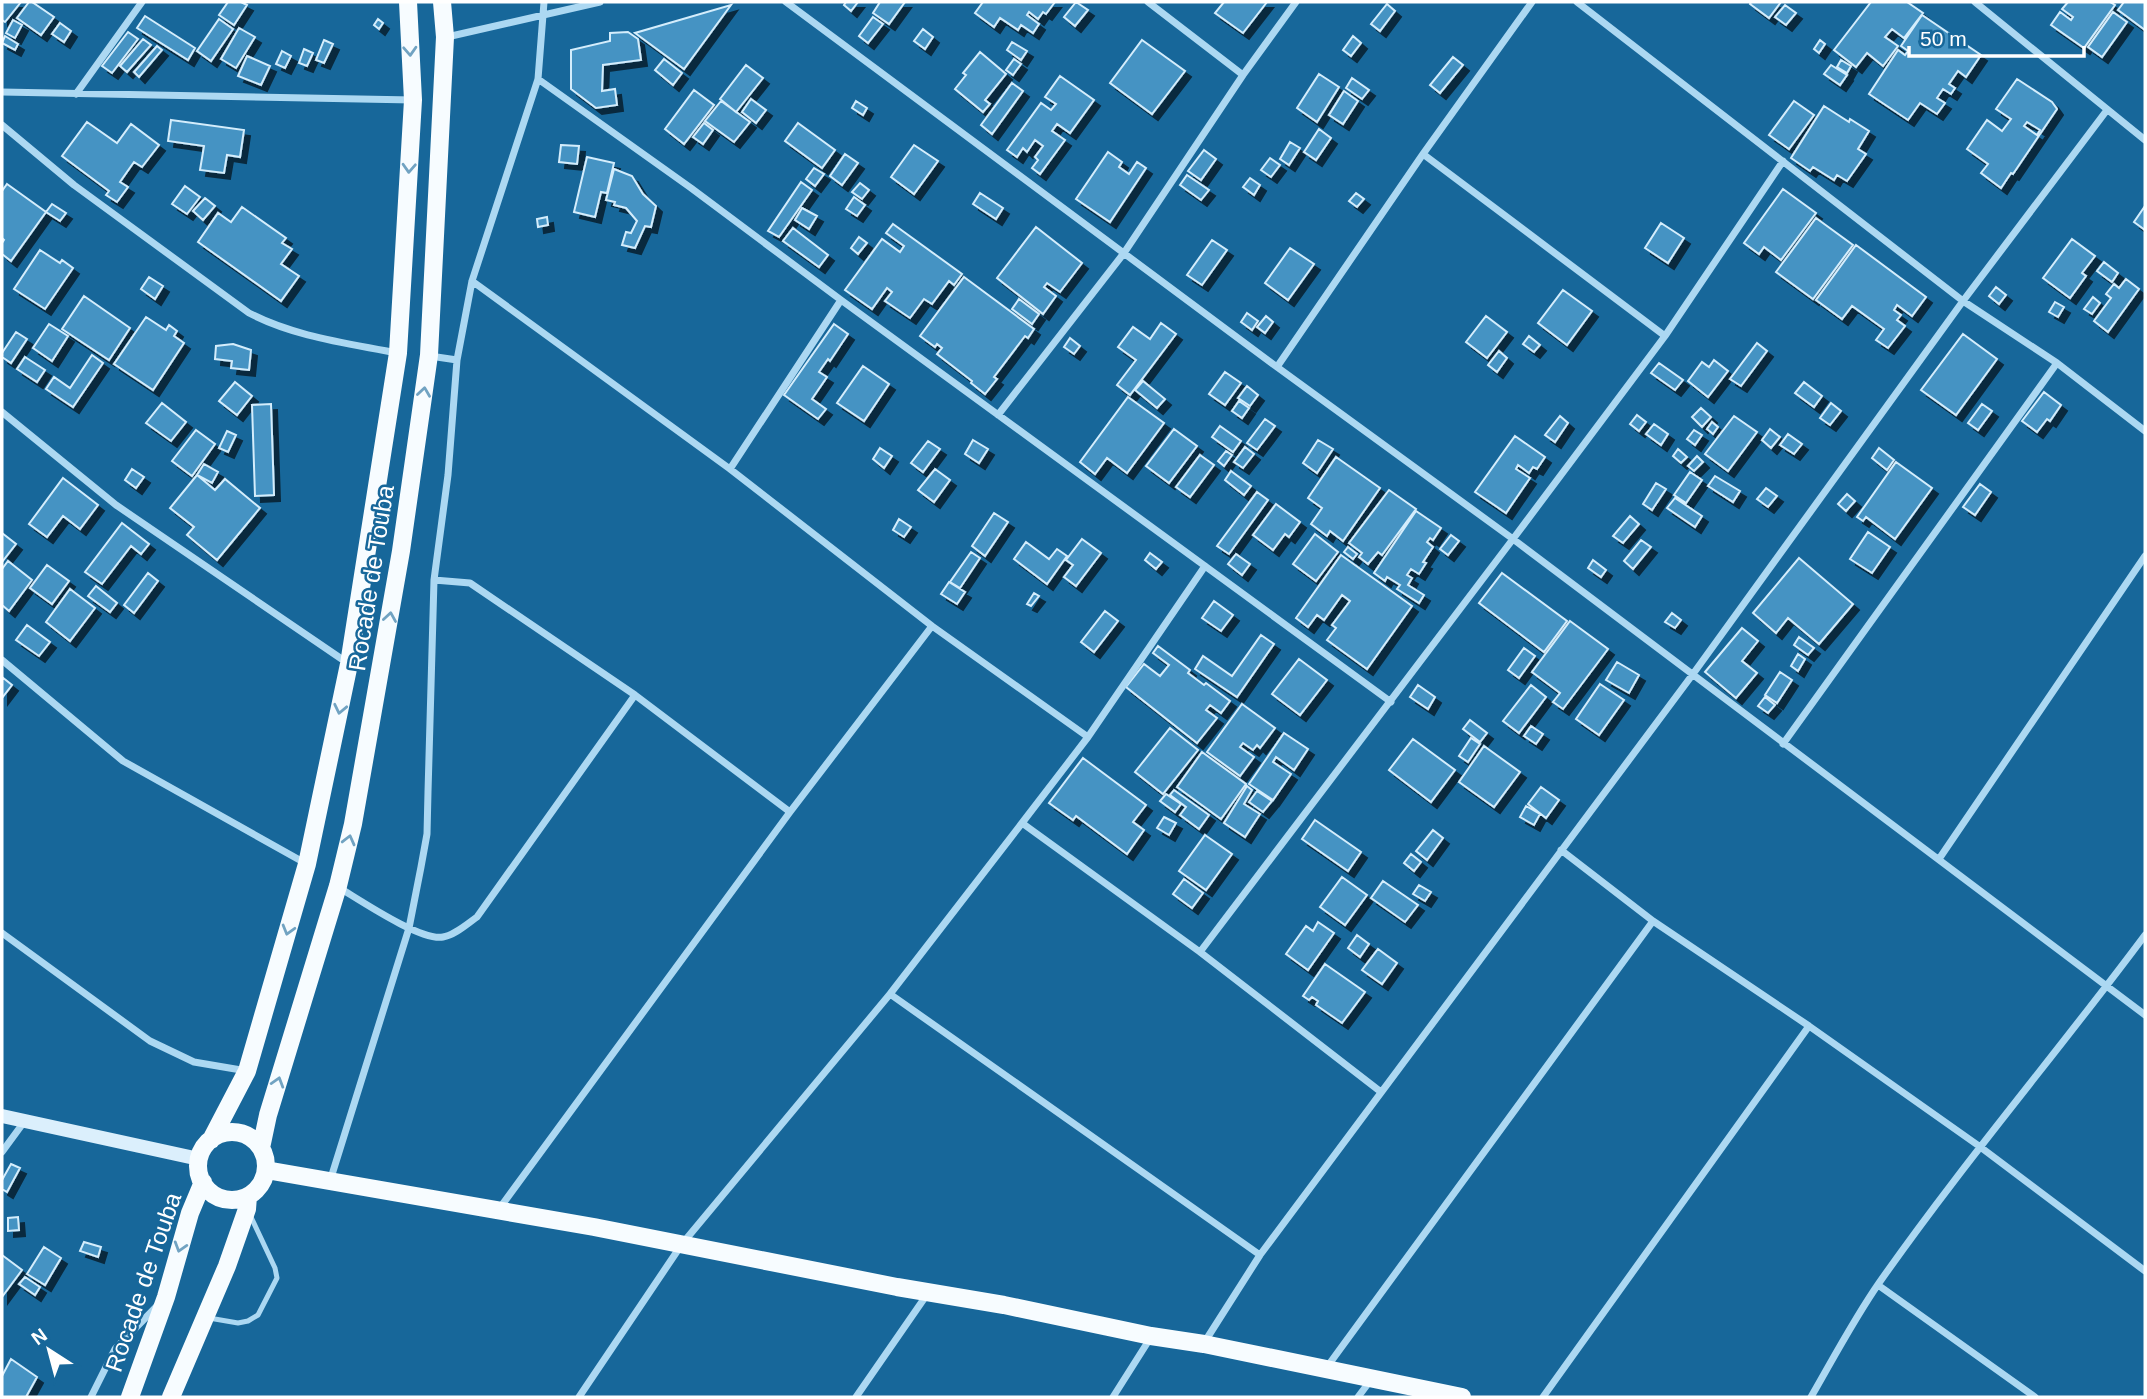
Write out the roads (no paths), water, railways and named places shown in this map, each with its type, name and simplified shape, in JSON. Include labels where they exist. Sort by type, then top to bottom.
[{"type":"main road","name":"Rocade de Touba","points":[[211,1140],[247,1071],[307,864],[349,664],[398,354],[412,100],[408,2]]},
{"type":"main road","name":"Rocade de Touba","points":[[261,1148],[268,1115],[338,887],[353,824],[401,551],[429,355],[444,37],[443,2]]},
{"type":"main road","points":[[2,1116],[199,1159]]},
{"type":"main road","points":[[171,1397],[227,1266],[248,1202],[263,1181],[266,1170],[261,1148],[253,1139],[232,1132],[221,1134],[203,1148],[199,1171],[203,1182],[211,1192],[222,1198],[248,1202]]},
{"type":"main road","points":[[266,1170],[682,1244],[1151,1336],[1204,1344],[1462,1397]]},
{"type":"main road","name":"Rocade de Touba","points":[[130,1397],[166,1297],[190,1213],[203,1182]]},
{"type":"street","points":[[76,94],[142,2]]},
{"type":"street","points":[[330,1181],[409,928],[426,834],[434,580],[448,475],[457,360],[472,281],[538,79],[544,2]]},
{"type":"street","points":[[444,37],[600,2]]},
{"type":"street","points":[[786,2],[1513,539],[2145,1015]]},
{"type":"street","points":[[1148,2],[1243,75]]},
{"type":"street","points":[[998,415],[1124,253],[1243,75],[1296,2]]},
{"type":"street","points":[[1277,367],[1423,154],[1532,2]]},
{"type":"street","points":[[1577,2],[1963,301],[2057,363],[2145,431]]},
{"type":"street","points":[[1975,2],[2145,139]]},
{"type":"street","points":[[538,79],[691,188],[1391,702]]},
{"type":"street","points":[[2,92],[412,100]]},
{"type":"street","points":[[1204,1344],[1260,1255],[1693,674],[1963,301],[2107,110]]},
{"type":"street","points":[[2,125],[74,185],[249,313],[294,332],[398,354]]},
{"type":"street","points":[[1423,154],[1665,336]]},
{"type":"street","points":[[1200,952],[1665,336],[1783,161]]},
{"type":"street","points":[[472,281],[730,468],[932,625],[1088,737]]},
{"type":"street","points":[[730,468],[841,300]]},
{"type":"street","points":[[429,355],[457,360]]},
{"type":"street","points":[[1783,744],[2057,363]]},
{"type":"street","points":[[2,412],[116,505],[349,664]]},
{"type":"street","points":[[1939,859],[2145,556]]},
{"type":"street","points":[[579,1397],[682,1244],[890,994],[1022,823],[1088,737],[1205,566]]},
{"type":"street","points":[[434,580],[470,583],[635,695],[790,812]]},
{"type":"street","points":[[498,1210],[790,812],[932,625]]},
{"type":"street","points":[[2,660],[123,761],[307,864]]},
{"type":"street","points":[[338,887],[409,928],[425,934],[442,937],[460,929],[477,917],[635,695]]},
{"type":"street","points":[[1022,823],[1200,952],[1381,1092]]},
{"type":"street","points":[[1561,850],[1653,921],[1809,1026],[1979,1146],[2145,1270]]},
{"type":"street","points":[[1326,1368],[1653,921]]},
{"type":"street","points":[[2,933],[150,1041],[194,1062],[247,1071]]},
{"type":"street","points":[[1811,1397],[1878,1285],[1979,1146],[2145,935]]},
{"type":"street","points":[[890,994],[1260,1255]]},
{"type":"street","points":[[1543,1397],[1809,1026]]},
{"type":"street","points":[[2,1152],[25,1120]]},
{"type":"street","points":[[1878,1285],[2035,1397]]},
{"type":"street","points":[[856,1397],[928,1292]]},
{"type":"street","points":[[91,1397],[115,1349],[166,1297]]},
{"type":"street","points":[[1113,1397],[1151,1336]]},
{"type":"street","points":[[1358,1397],[1372,1378]]},
{"type":"lane","points":[[205,1318],[238,1323],[248,1321],[258,1315],[277,1278],[248,1202]]}]
